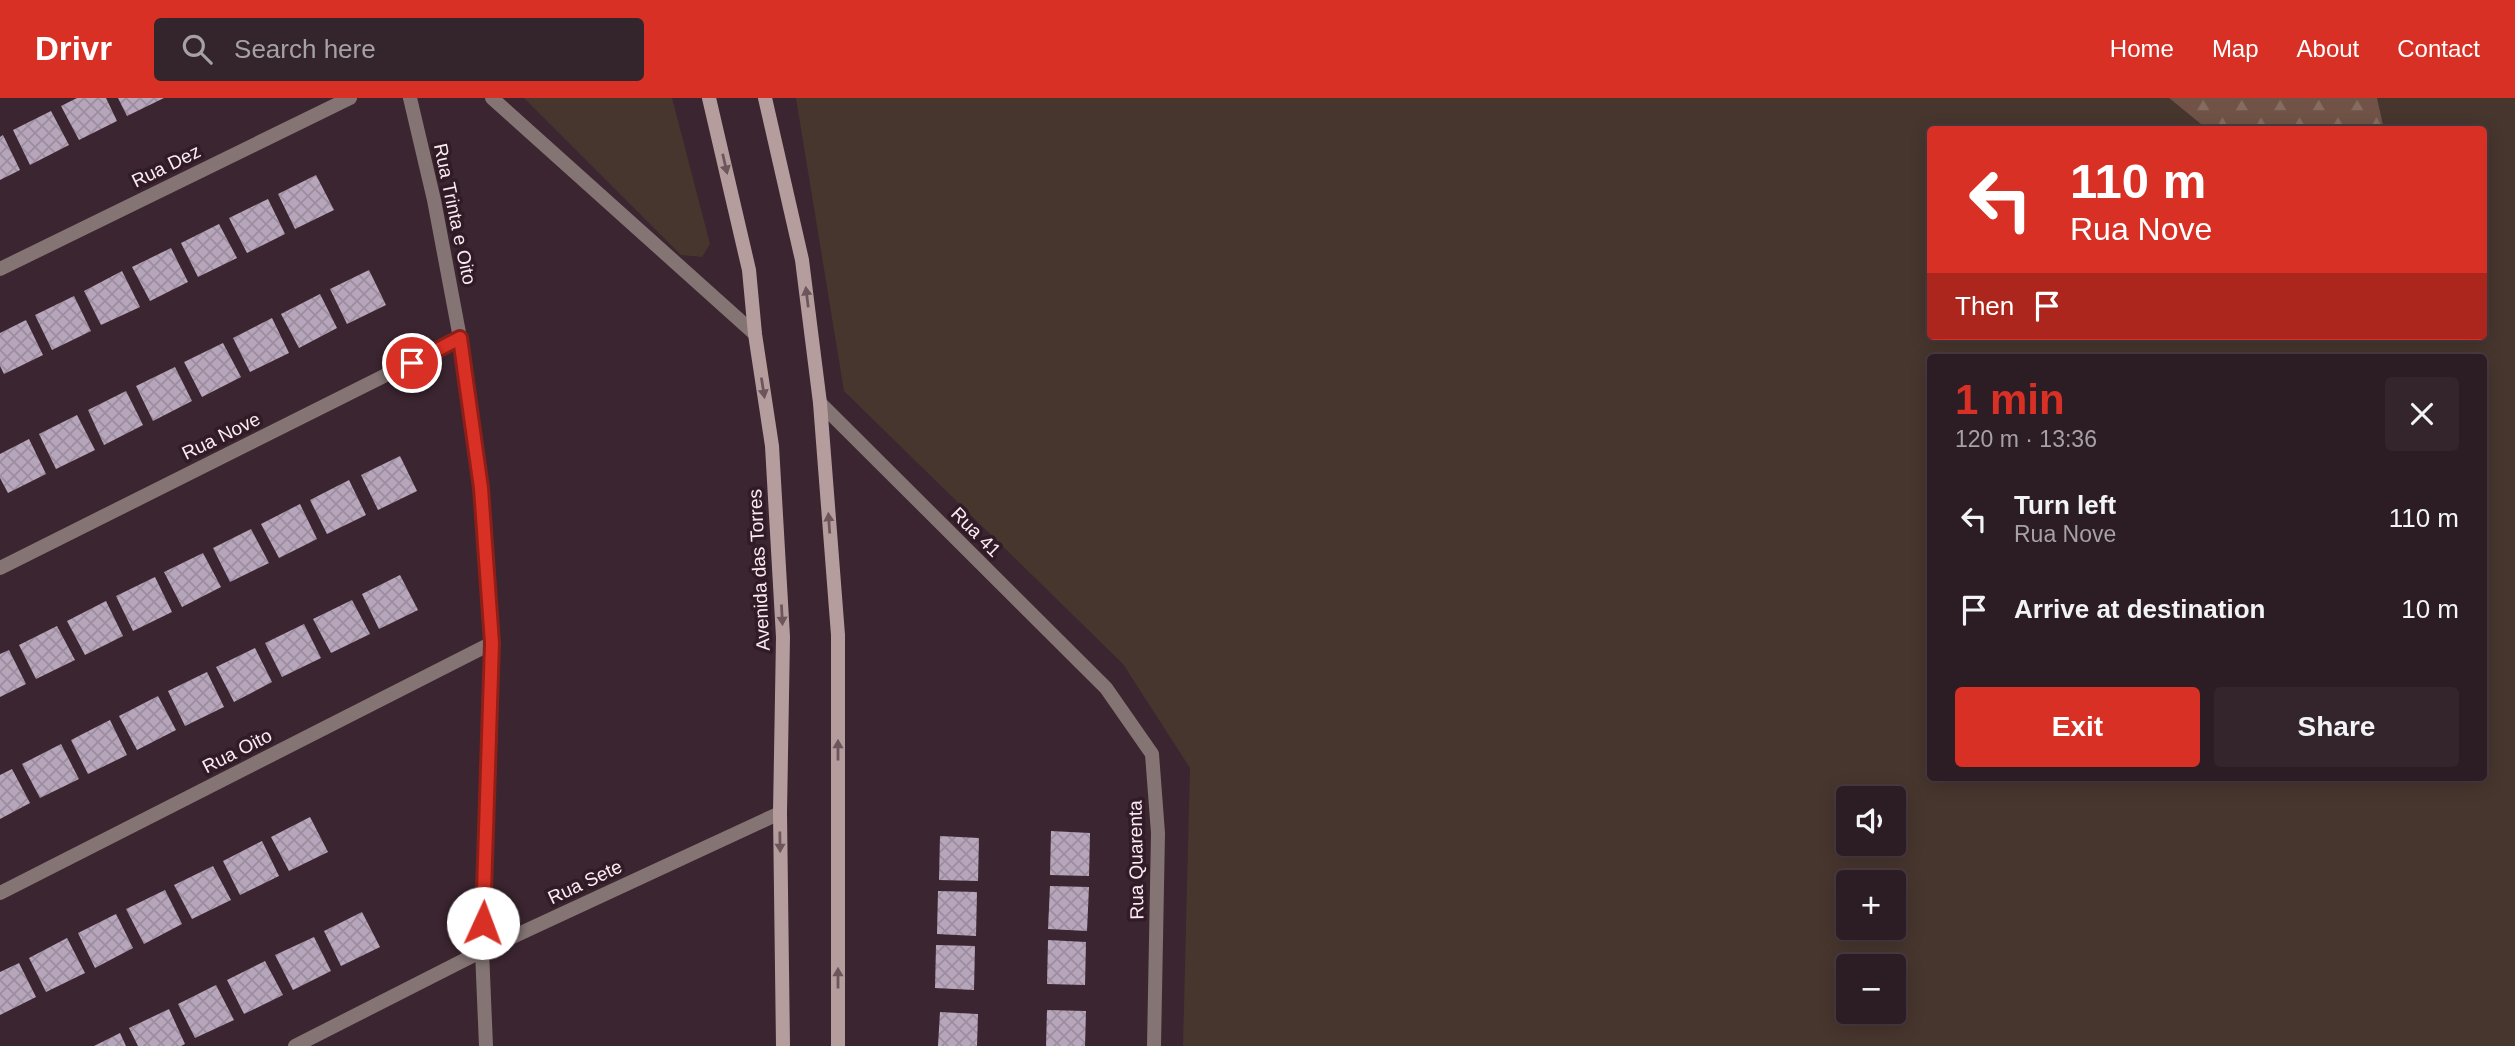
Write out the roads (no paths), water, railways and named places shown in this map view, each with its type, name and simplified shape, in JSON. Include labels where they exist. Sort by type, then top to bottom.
[{"type":"main road","name":"Avenida das Torres","points":[[709,98],[749,270],[755,334],[772,446],[783,637],[780,813],[783,1046]]},
{"type":"main road","points":[[765,98],[802,260],[820,403],[838,635],[838,1046]]},
{"type":"street","name":"Rua Dez","points":[[0,269],[350,98]]},
{"type":"street","name":"Rua Trinta e Oito","points":[[410,98],[434,200],[460,338],[481,488],[492,643],[482,951],[486,1046]]},
{"type":"street","points":[[492,98],[755,334]]},
{"type":"street","name":"Rua Nove","points":[[0,568],[460,338]]},
{"type":"street","name":"Rua 41","points":[[820,403],[1106,688]]},
{"type":"street","name":"Rua Oito","points":[[0,893],[492,643]]},
{"type":"street","name":"Rua Quarenta","points":[[1106,688],[1152,754],[1158,833],[1154,1046]]},
{"type":"street","name":"Rua Sete","points":[[295,1046],[482,951],[780,813]]}]
